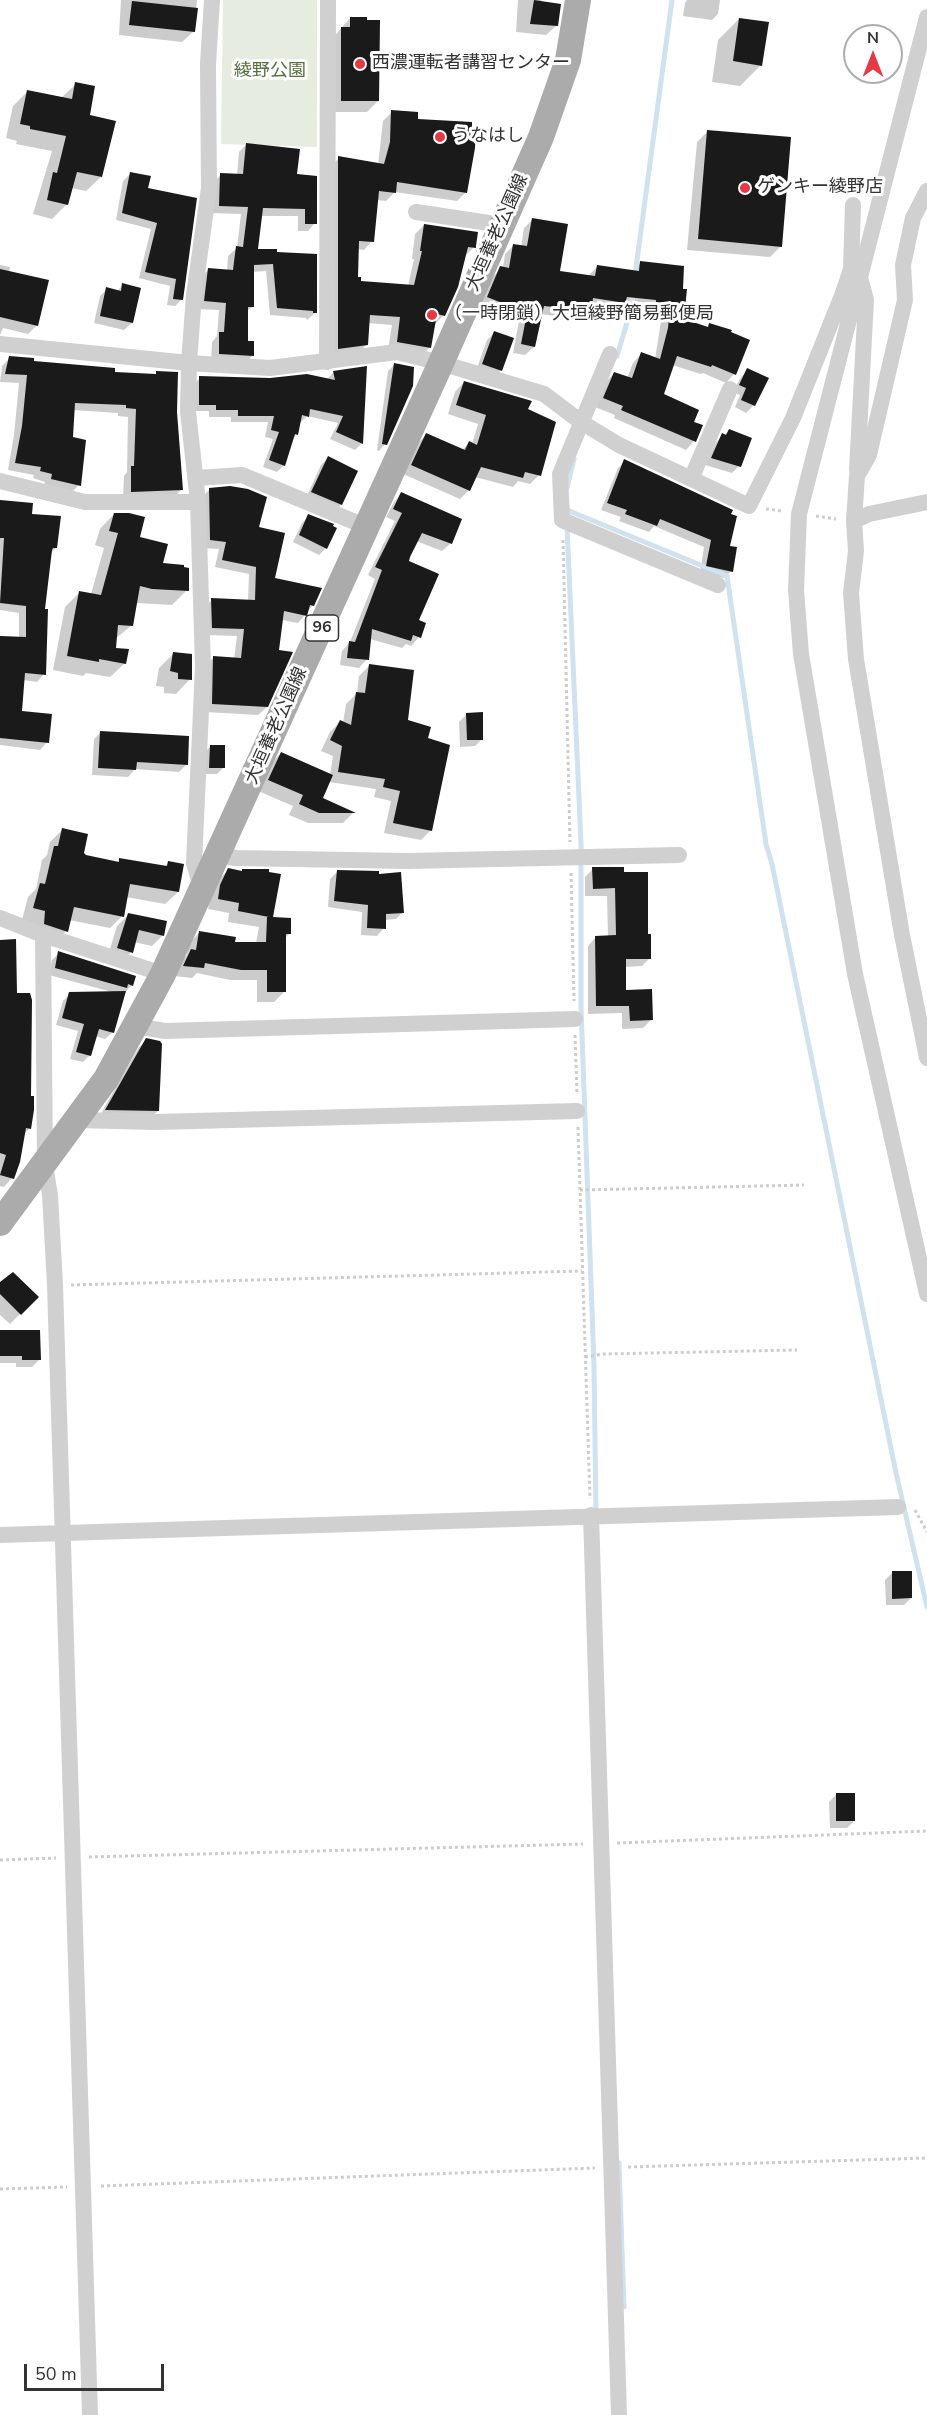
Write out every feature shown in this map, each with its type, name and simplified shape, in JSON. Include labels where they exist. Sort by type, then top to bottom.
[{"type":"main road","name":"大垣養老公園線","points":[[3,1216],[45,1165],[106,1079],[163,974],[202,892],[541,137],[568,60],[578,0]]},
{"type":"street","points":[[202,892],[194,863],[203,667],[198,502],[188,412],[194,295],[210,188],[208,64],[212,0]]},
{"type":"street","points":[[327,362],[328,0]]},
{"type":"street","points":[[927,17],[855,273],[799,514],[796,590],[801,654],[855,974],[927,1294]]},
{"type":"street","points":[[857,476],[869,456],[905,300],[903,265],[913,218],[927,191]]},
{"type":"street","points":[[853,205],[855,273],[866,300],[854,521],[856,551],[851,593],[856,659],[902,935],[927,1058]]},
{"type":"street","points":[[416,212],[502,225]]},
{"type":"street","points":[[0,344],[189,363],[270,368],[397,352],[544,394],[580,422],[619,445],[749,506],[793,418],[855,273]]},
{"type":"street","points":[[610,354],[560,474],[562,520],[718,585]]},
{"type":"street","points":[[691,479],[730,388]]},
{"type":"street","points":[[196,478],[242,475],[367,527]]},
{"type":"street","points":[[0,481],[85,502],[198,502]]},
{"type":"street","points":[[854,521],[869,514],[927,502]]},
{"type":"street","points":[[219,855],[236,858],[407,861],[679,855]]},
{"type":"street","points":[[0,918],[43,935],[163,974]]},
{"type":"street","points":[[43,935],[45,1165],[50,1195],[55,1285],[90,2415]]},
{"type":"street","points":[[136,1026],[165,1031],[575,1018]]},
{"type":"street","points":[[77,1120],[155,1122],[578,1111]]},
{"type":"street","points":[[0,1535],[898,1506]]},
{"type":"street","points":[[591,1515],[619,2415]]},
{"type":"path","points":[[749,506],[854,521]]},
{"type":"path","points":[[562,520],[582,1271],[591,1515]]},
{"type":"path","points":[[580,1190],[804,1185]]},
{"type":"path","points":[[55,1285],[582,1271]]},
{"type":"path","points":[[585,1357],[603,1354],[798,1350]]},
{"type":"path","points":[[898,1506],[915,1510],[927,1532]]},
{"type":"path","points":[[0,1860],[600,1844],[927,1831]]},
{"type":"path","points":[[0,2189],[927,2158]]},
{"type":"green space","name":"綾野公園","points":[[223,0],[317,0],[317,147],[221,144]]},
{"type":"building","points":[[534,0],[561,4],[558,26],[530,24]]},
{"type":"building","points":[[132,1],[198,8],[195,32],[129,25]]},
{"type":"building","name":"西濃運転者講習センター","points":[[350,17],[380,20],[379,101],[341,101],[341,27],[350,27]]},
{"type":"building","points":[[739,18],[769,22],[762,66],[733,61]]},
{"type":"building","points":[[75,82],[95,86],[90,115],[116,121],[102,177],[77,172],[68,205],[47,200],[53,172],[57,173],[66,136],[30,129],[30,126],[20,124],[27,90],[72,99]]},
{"type":"building","points":[[391,110],[418,112],[418,119],[472,122],[472,127],[476,127],[475,148],[467,193],[397,182],[396,193],[379,191],[374,242],[359,241],[358,277],[361,277],[361,281],[414,285],[422,251],[420,251],[424,224],[478,232],[476,248],[468,247],[458,287],[445,316],[437,314],[431,348],[397,342],[400,317],[370,315],[368,345],[338,349],[338,156],[384,164],[390,142]]},
{"type":"building","name":"ゲンキー綾野店","points":[[707,130],[791,137],[782,247],[698,239]]},
{"type":"building","points":[[246,143],[300,149],[297,174],[317,176],[317,224],[305,224],[305,209],[263,208],[258,249],[317,254],[317,313],[277,308],[273,264],[254,265],[254,307],[248,307],[248,341],[254,341],[254,356],[219,354],[219,332],[224,332],[226,303],[204,301],[208,268],[233,270],[236,246],[243,247],[248,207],[219,206],[220,173],[243,174]]},
{"type":"building","points":[[130,172],[151,176],[148,188],[197,198],[183,300],[173,299],[176,279],[145,272],[157,223],[122,213]]},
{"type":"building","points":[[532,218],[568,224],[560,271],[595,276],[597,265],[639,271],[640,261],[684,266],[683,289],[687,289],[684,319],[708,327],[709,323],[732,330],[731,332],[750,340],[736,375],[712,365],[711,367],[677,356],[664,394],[699,410],[694,422],[703,425],[696,442],[621,410],[623,406],[603,398],[614,372],[632,378],[641,352],[660,359],[668,328],[670,307],[656,306],[656,300],[627,297],[625,303],[593,298],[592,308],[582,307],[581,310],[544,306],[535,347],[521,344],[527,313],[487,297],[500,266],[509,268],[513,244],[527,246]]},
{"type":"building","points":[[0,269],[49,280],[38,326],[0,317]]},
{"type":"building","points":[[122,283],[141,288],[133,323],[100,316],[106,287],[121,291]]},
{"type":"building","points":[[494,331],[514,338],[502,371],[482,364]]},
{"type":"building","points":[[9,356],[34,358],[34,361],[115,368],[115,372],[156,374],[156,371],[178,372],[177,412],[183,490],[131,492],[136,409],[126,408],[126,405],[75,403],[73,437],[86,440],[81,486],[51,479],[52,474],[40,471],[41,467],[15,463],[22,426],[27,375],[5,374]]},
{"type":"building","points":[[394,363],[414,367],[413,386],[387,445],[382,444]]},
{"type":"building","points":[[367,366],[363,444],[336,432],[343,416],[310,409],[309,417],[302,415],[298,435],[295,434],[285,466],[269,460],[279,432],[271,430],[274,416],[238,416],[238,410],[216,410],[216,405],[199,405],[199,376],[270,378],[307,374],[335,380],[333,371]]},
{"type":"building","points":[[747,368],[769,378],[755,406],[741,400],[746,388],[739,385]]},
{"type":"building","points":[[464,381],[532,401],[528,409],[556,422],[541,476],[525,472],[523,478],[481,467],[470,491],[411,465],[426,433],[465,450],[469,441],[477,445],[486,415],[456,405]]},
{"type":"building","points":[[729,429],[752,438],[741,467],[711,458],[722,433],[726,435]]},
{"type":"building","points":[[328,456],[358,471],[342,505],[311,492]]},
{"type":"building","points":[[624,459],[733,510],[731,514],[737,516],[730,546],[737,547],[733,572],[706,566],[711,540],[660,519],[657,526],[625,514],[627,510],[607,503]]},
{"type":"building","points":[[230,486],[248,489],[267,497],[259,527],[285,533],[275,578],[322,588],[314,606],[310,605],[307,616],[284,611],[279,650],[293,652],[268,707],[212,704],[213,656],[241,658],[244,629],[212,628],[211,598],[255,600],[256,567],[222,560],[226,542],[210,540],[209,488]]},
{"type":"building","points":[[401,492],[462,519],[452,544],[422,533],[410,557],[409,561],[439,574],[419,620],[426,623],[421,638],[413,635],[411,641],[372,629],[369,660],[347,658],[349,641],[355,642],[382,570],[375,567],[402,513],[393,509]]},
{"type":"building","points":[[0,500],[33,503],[32,514],[61,516],[57,548],[52,550],[45,609],[48,609],[46,675],[25,673],[22,711],[52,714],[49,743],[0,738],[0,636],[26,637],[26,606],[0,603],[4,538],[0,538]]},
{"type":"building","points":[[114,513],[129,513],[145,517],[140,537],[168,544],[163,563],[184,565],[189,568],[189,591],[140,586],[133,626],[118,625],[116,648],[129,649],[126,664],[67,656],[79,591],[101,595],[118,533],[109,531]]},
{"type":"building","points":[[308,514],[334,524],[333,526],[337,528],[327,549],[299,535]]},
{"type":"building","points":[[173,652],[192,654],[192,680],[178,679],[178,673],[170,671]]},
{"type":"building","points":[[369,664],[414,670],[408,720],[431,727],[428,738],[450,745],[432,831],[393,823],[400,791],[383,787],[385,779],[338,772],[342,746],[330,740],[340,720],[351,725],[356,692],[365,693]]},
{"type":"building","points":[[483,712],[483,740],[467,740],[466,713]]},
{"type":"building","points":[[100,731],[189,736],[188,765],[137,762],[136,770],[98,768]]},
{"type":"building","points":[[210,745],[225,745],[225,768],[209,768]]},
{"type":"building","points":[[281,752],[333,775],[323,798],[356,813],[319,813],[299,804],[303,795],[268,780]]},
{"type":"building","points":[[62,828],[88,834],[84,853],[86,855],[119,862],[119,858],[167,866],[168,861],[184,864],[179,892],[130,884],[124,917],[74,907],[68,932],[44,924],[45,911],[33,908],[40,883],[45,884],[54,846],[58,846]]},
{"type":"building","points":[[592,867],[624,867],[624,872],[648,872],[648,934],[651,934],[651,959],[626,959],[626,990],[652,989],[653,1020],[630,1021],[629,1006],[596,1006],[595,936],[616,935],[615,888],[593,889]]},
{"type":"building","points":[[228,868],[242,871],[242,869],[269,869],[269,872],[281,874],[273,917],[291,918],[291,934],[286,934],[286,992],[267,992],[267,970],[241,970],[205,963],[204,968],[183,966],[191,949],[196,950],[199,931],[236,937],[235,942],[266,942],[267,917],[269,917],[238,911],[239,903],[218,899],[220,885]]},
{"type":"building","points":[[337,870],[379,871],[379,874],[401,872],[404,913],[386,914],[386,929],[367,928],[368,905],[334,901]]},
{"type":"building","points":[[128,913],[167,921],[164,936],[139,930],[133,953],[117,948]]},
{"type":"building","points":[[16,939],[17,993],[30,993],[32,1000],[31,1096],[34,1096],[34,1110],[31,1129],[26,1128],[20,1162],[14,1179],[0,1175],[6,1155],[0,1153],[0,940]]},
{"type":"building","points":[[58,951],[136,976],[133,986],[128,984],[127,988],[55,968]]},
{"type":"building","points":[[126,991],[114,1033],[99,1029],[91,1056],[76,1052],[84,1024],[62,1018],[69,992]]},
{"type":"building","points":[[146,1038],[160,1041],[162,1044],[159,1111],[105,1110]]},
{"type":"building","points":[[13,1272],[39,1297],[21,1315],[0,1294],[0,1282]]},
{"type":"building","points":[[0,1330],[40,1330],[41,1360],[22,1360],[22,1356],[0,1356]]},
{"type":"building","points":[[892,1571],[912,1571],[912,1598],[892,1599]]},
{"type":"building","points":[[836,1793],[855,1793],[855,1821],[836,1821]]},
{"type":"waterway","points":[[635,275],[672,0]]},
{"type":"waterway","points":[[617,356],[631,309],[633,293]]},
{"type":"waterway","points":[[567,488],[574,459]]},
{"type":"waterway","points":[[567,506],[567,510],[727,576],[766,844],[772,864],[896,1473],[927,1607]]},
{"type":"waterway","points":[[567,526],[581,844],[581,1007],[594,1365],[596,1515]]},
{"type":"waterway","points":[[619,2163],[624,2307]]},
{"type":"place","name":"西濃運転者講習センター","points":[[360,64]]},
{"type":"place","name":"うなはし","points":[[440,137]]},
{"type":"place","name":"ゲンキー綾野店","points":[[745,188]]},
{"type":"place","name":"（一時閉鎖）大垣綾野簡易郵便局","points":[[432,315]]}]
